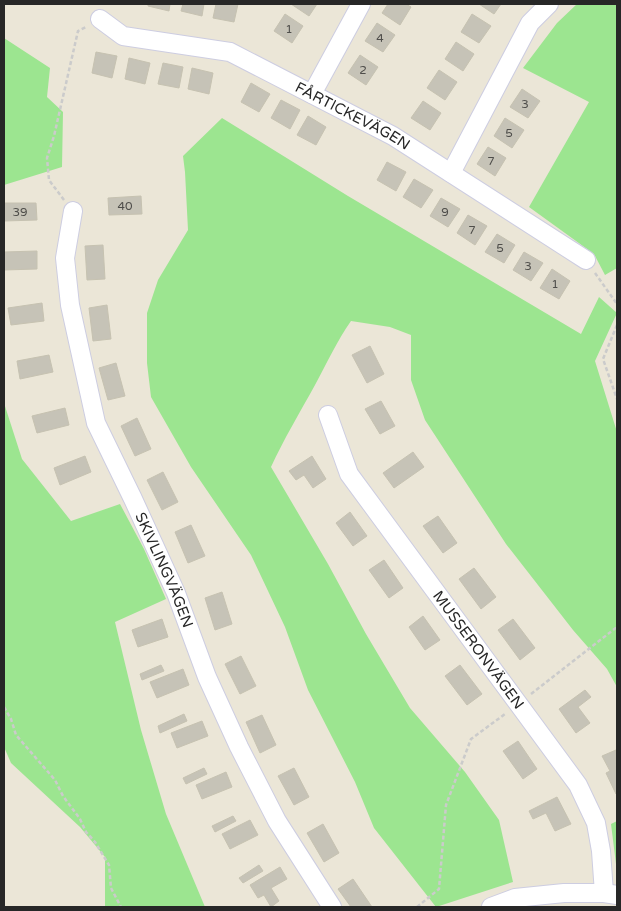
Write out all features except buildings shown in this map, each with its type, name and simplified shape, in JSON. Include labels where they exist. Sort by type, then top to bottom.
[{"type":"street","points":[[312,94],[360,4]]},
{"type":"street","points":[[451,173],[530,23],[549,4]]},
{"type":"street","name":"FÅRTICKEVÄGEN","points":[[100,19],[123,36],[230,52],[393,136],[586,260]]},
{"type":"street","name":"SKIVLINGVÄGEN","points":[[72,211],[65,258],[70,305],[96,423],[176,593],[208,677],[239,747],[277,821],[332,907]]},
{"type":"street","name":"MUSSERONVÄGEN","points":[[328,415],[349,474],[578,785],[596,823],[610,894]]},
{"type":"street","points":[[491,907],[514,898],[564,893],[610,894]]},
{"type":"path","points":[[72,211],[49,180],[47,158],[54,136],[78,31],[100,19]]},
{"type":"path","points":[[586,260],[617,304]]},
{"type":"path","points":[[617,326],[603,359],[617,399]]},
{"type":"path","points":[[417,907],[439,889],[446,805],[471,739],[617,628]]},
{"type":"path","points":[[4,707],[11,719],[16,735],[55,780],[63,796],[109,865],[111,888],[121,907]]},
{"type":"green space","points":[[577,4],[617,4],[617,268],[605,275],[594,254],[529,207],[589,102],[523,68],[557,23]]},
{"type":"green space","points":[[4,38],[50,68],[47,97],[63,112],[62,167],[4,185]]},
{"type":"green space","points":[[222,118],[348,196],[581,334],[599,297],[617,313],[595,361],[617,432],[617,687],[607,669],[573,630],[506,544],[425,420],[411,380],[411,335],[390,327],[351,321],[271,467],[410,708],[465,772],[499,820],[513,882],[436,907],[374,828],[355,782],[308,690],[285,627],[251,555],[191,467],[151,397],[147,363],[147,313],[158,280],[188,230],[183,156]]},
{"type":"green space","points":[[4,403],[22,459],[71,521],[120,504],[144,549],[166,599],[115,622],[141,730],[166,814],[205,907],[105,907],[105,857],[80,827],[11,763],[4,747]]},
{"type":"green space","points":[[617,821],[617,872],[611,824]]}]
